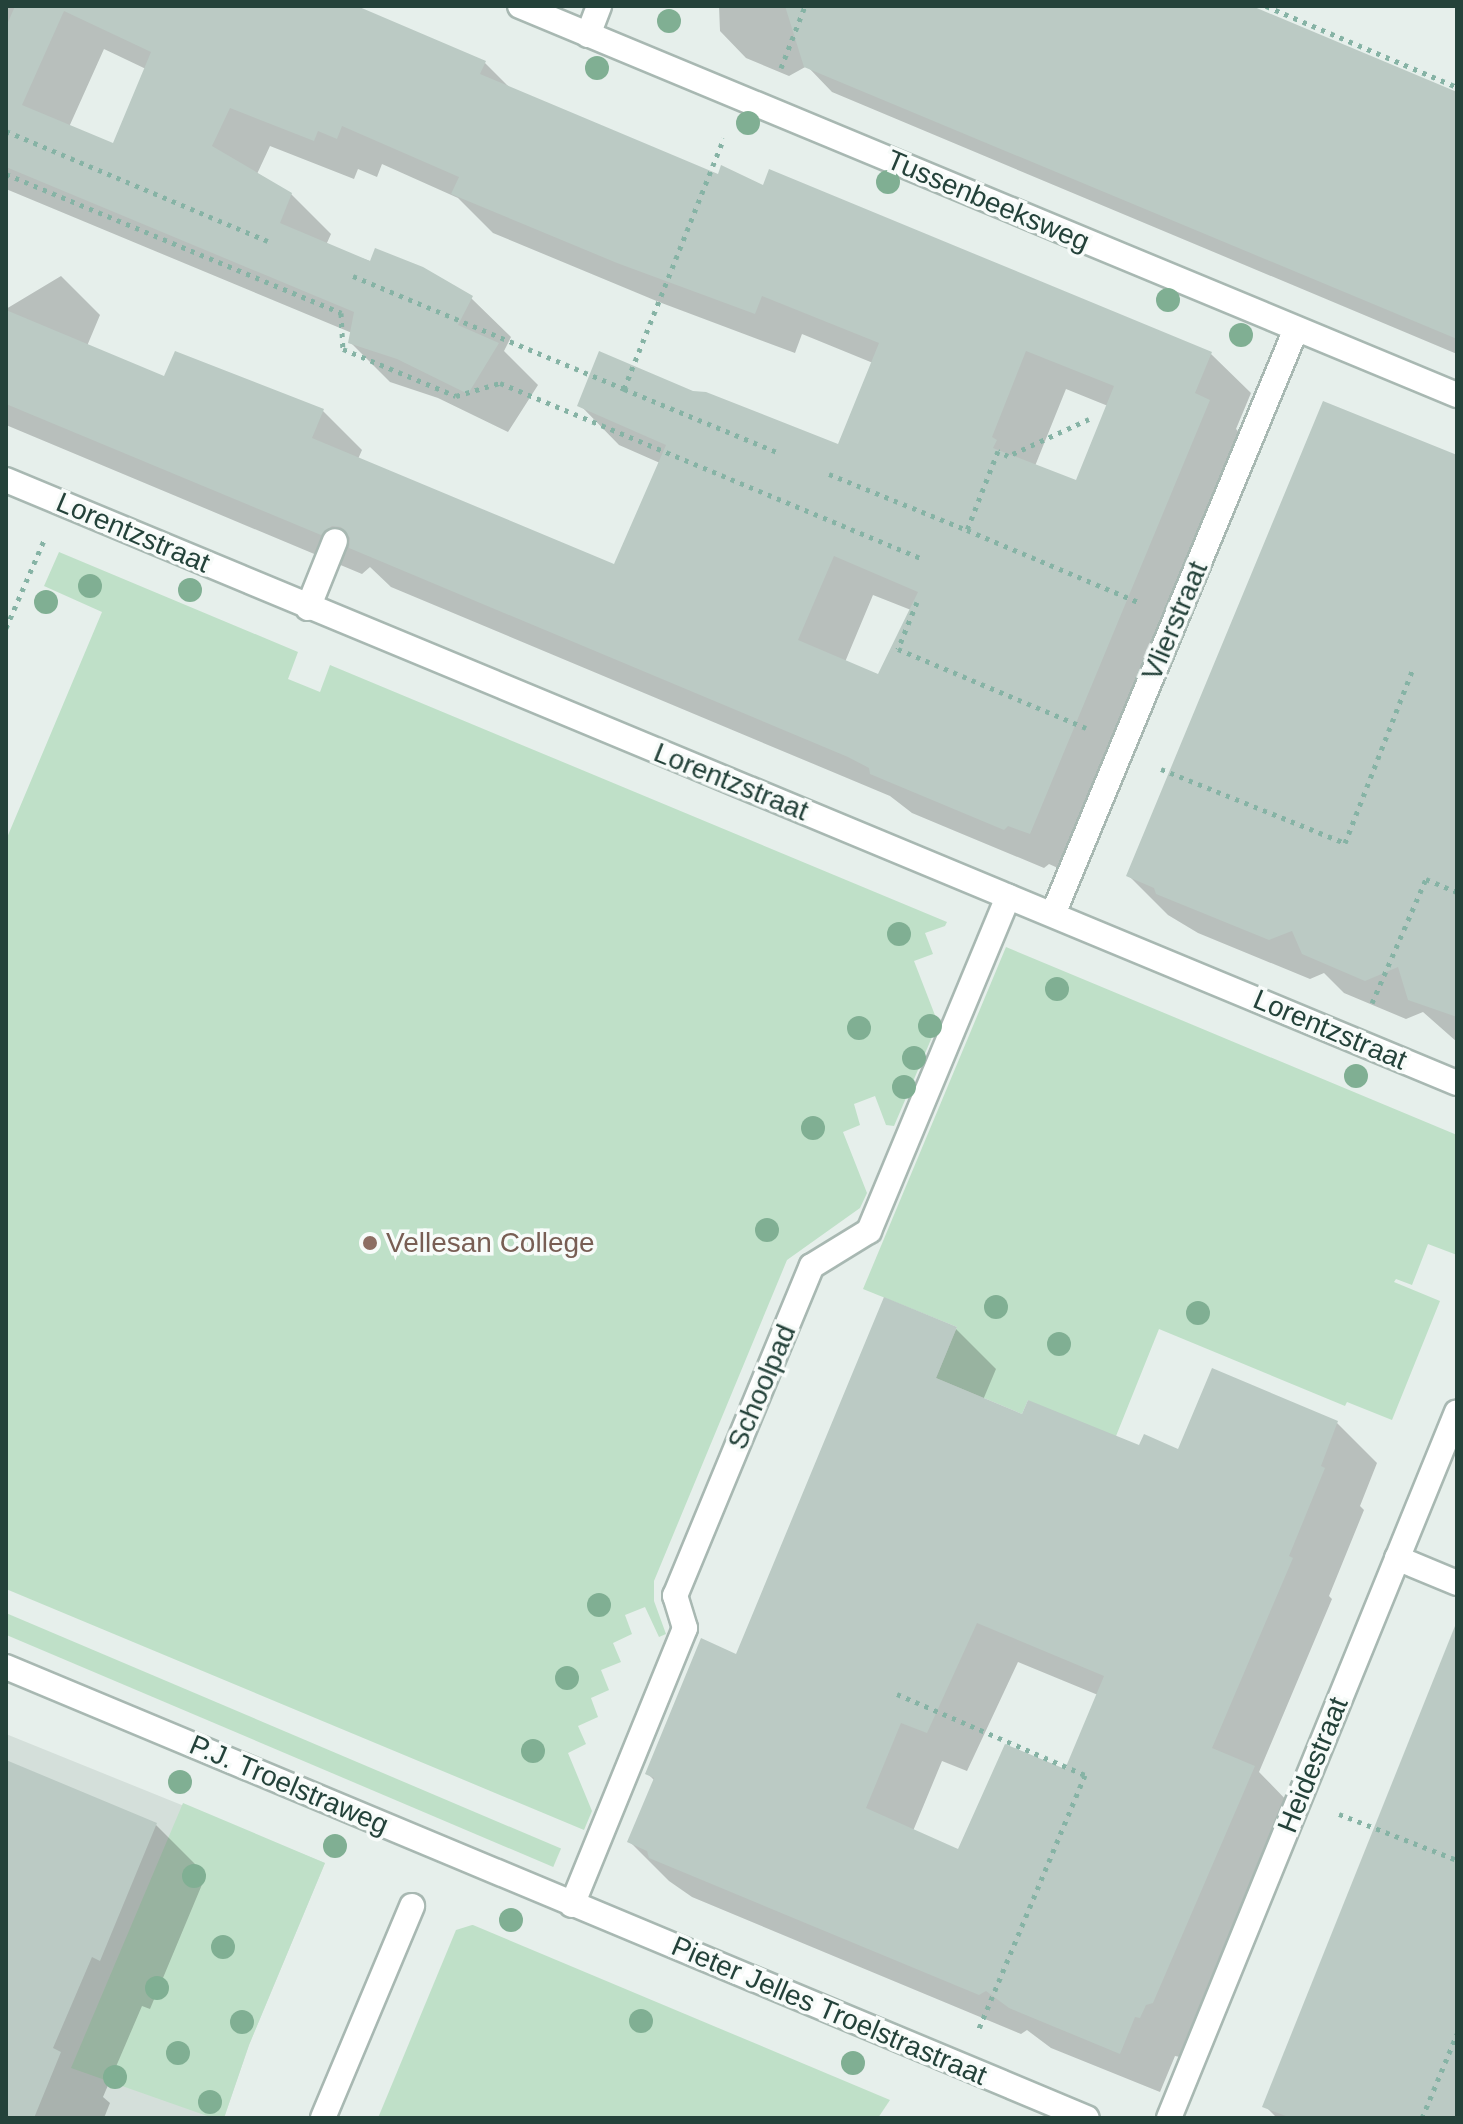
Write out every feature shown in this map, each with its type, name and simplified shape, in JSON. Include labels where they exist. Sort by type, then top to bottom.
[{"type":"street","name":"Tussenbeeksweg","points":[[520,6],[1457,395]]},
{"type":"street","points":[[588,35],[599,6]]},
{"type":"street","name":"Vlierstraat","points":[[1053,914],[1296,329]]},
{"type":"street","name":"Lorentzstraat","points":[[6,480],[1457,1083]]},
{"type":"street","points":[[308,608],[335,541]]},
{"type":"street","name":"Schoolpad","points":[[572,1905],[685,1628],[675,1596],[812,1266],[869,1231],[1008,897]]},
{"type":"street","name":"Heidestraat","points":[[1169,2118],[1457,1412]]},
{"type":"street","points":[[1397,1558],[1457,1583]]},
{"type":"street","name":"P.J. Troelstraweg","points":[[6,1667],[572,1905]]},
{"type":"street","name":"Pieter Jelles Troelstrastraat","points":[[572,1905],[1087,2118]]},
{"type":"street","points":[[323,2118],[412,1906]]},
{"type":"path","points":[[765,108],[805,6]]},
{"type":"path","points":[[1266,6],[1457,87]]},
{"type":"path","points":[[624,389],[741,98]]},
{"type":"path","points":[[6,131],[268,241]]},
{"type":"path","points":[[6,174],[341,313],[343,349],[456,396],[500,383],[923,559]]},
{"type":"path","points":[[353,276],[779,453]]},
{"type":"path","points":[[967,530],[998,451],[1008,456],[1089,419]]},
{"type":"path","points":[[829,474],[1176,618]]},
{"type":"path","points":[[6,628],[60,502]]},
{"type":"path","points":[[917,602],[898,649],[1345,843],[1412,671]]},
{"type":"path","points":[[1355,1040],[1426,879],[1457,892]]},
{"type":"path","points":[[897,1694],[1085,1775],[963,2067]]},
{"type":"path","points":[[1299,1799],[1457,1860]]},
{"type":"path","points":[[1422,2118],[1457,2034]]},
{"type":"shaded area","points":[[6,1734],[325,1863],[249,2045],[224,2118],[6,2118]]},
{"type":"green space","name":"Vellesan College","points":[[59,552],[298,652],[288,679],[320,692],[330,665],[947,922],[945,926],[925,933],[933,954],[914,961],[938,1023],[894,1126],[886,1125],[875,1096],[854,1104],[860,1125],[843,1132],[867,1193],[860,1208],[787,1260],[654,1581],[654,1601],[666,1634],[659,1637],[645,1607],[625,1615],[632,1634],[613,1643],[621,1662],[601,1670],[609,1690],[591,1698],[598,1717],[578,1726],[586,1744],[568,1753],[592,1811],[584,1830],[6,1589],[6,840],[102,612],[44,586]]},
{"type":"green space","points":[[1006,947],[1457,1135],[1457,1255],[1428,1244],[1412,1285],[1396,1279],[1394,1282],[1440,1301],[1392,1420],[1347,1402],[1345,1406],[1159,1329],[1110,1451],[1028,1400],[1022,1414],[936,1378],[957,1327],[863,1289]]},
{"type":"green space","points":[[6,1613],[561,1849],[553,1867],[6,1635]]},
{"type":"green space","points":[[183,1803],[325,1863],[249,2045],[224,2118],[213,2118],[71,2068]]},
{"type":"green space","points":[[472,1925],[890,2100],[878,2118],[378,2118],[456,1930]]},
{"type":"building","points":[[15,6],[357,6],[486,61],[480,74],[718,174],[721,165],[763,185],[769,169],[1212,352],[1195,393],[1210,400],[1030,834],[1008,826],[1004,830],[870,774],[869,768],[848,757],[349,548],[350,538],[341,527],[332,526],[321,535],[6,404],[6,310],[164,376],[175,351],[324,409],[312,438],[614,564],[666,445],[577,406],[599,351],[693,391],[706,392],[838,444],[879,343],[762,296],[755,314],[617,263],[451,194],[459,177],[342,126],[337,139],[318,131],[314,141],[230,108],[212,146],[292,193],[280,223],[370,261],[375,248],[423,267],[473,296],[458,325],[499,343],[468,394],[397,359],[348,343],[354,312],[6,167],[6,27]],"holes":[[[64,11],[151,52],[113,143],[22,105]],[[1026,351],[1114,386],[1076,480],[993,448],[997,440],[992,437]],[[834,556],[918,592],[878,674],[798,640]]]},
{"type":"building","points":[[785,6],[1252,6],[1457,92],[1457,339],[804,67]]},
{"type":"building","points":[[1323,401],[1457,455],[1457,1017],[1408,1000],[1398,967],[1365,981],[1302,954],[1292,931],[1269,940],[1156,894],[1154,888],[1126,876]]},
{"type":"building","points":[[884,1297],[957,1327],[936,1378],[1022,1414],[1028,1400],[1139,1445],[1144,1434],[1178,1449],[1212,1368],[1338,1421],[1321,1466],[1325,1468],[1289,1556],[1293,1558],[1212,1748],[1255,1766],[1153,2003],[1146,2005],[1140,2018],[1135,2017],[1120,2054],[1009,2008],[986,1991],[979,1995],[649,1858],[647,1851],[627,1842],[654,1778],[645,1774],[701,1638],[736,1654]],"holes":[[[977,1623],[1104,1676],[1065,1769],[1005,1744],[958,1849],[866,1808],[901,1723],[927,1733]]]},
{"type":"building","points":[[1455,1626],[1457,2118],[1291,2118],[1262,2107]]},
{"type":"building","points":[[6,1760],[157,1823],[100,1961],[92,1957],[53,2048],[61,2052],[34,2118],[6,2118]]},
{"type":"place","name":"Vellesan College","points":[[370,1243]]}]
